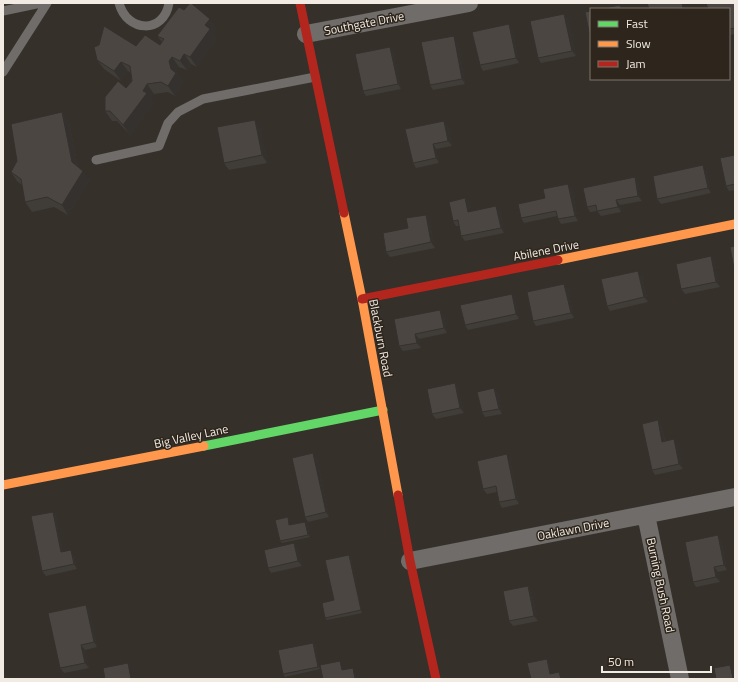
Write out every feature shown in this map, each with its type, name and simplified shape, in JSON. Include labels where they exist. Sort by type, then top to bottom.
[{"type":"street","name":"Blackburn Road","points":[[300,3],[362,299],[410,561],[436,679]]},
{"type":"street","name":"Southgate Drive","points":[[306,34],[439,6],[469,3]]},
{"type":"street","name":"Abilene Drive","points":[[362,299],[735,224]]},
{"type":"street","name":"Big Valley Lane","points":[[3,485],[78,472],[383,410]]},
{"type":"street","name":"Oaklawn Drive","points":[[410,561],[735,498]]},
{"type":"street","name":"Burning Bush Road","points":[[646,515],[680,679]]},
{"type":"lane","points":[[3,11],[40,3]]},
{"type":"lane","points":[[3,72],[47,3]]},
{"type":"lane","points":[[119,3],[121,10],[126,17],[132,23],[140,27],[157,23],[168,11],[169,3]]},
{"type":"lane","points":[[96,160],[159,146],[168,123],[178,112],[203,99],[315,77]]},
{"type":"building","points":[[190,3],[210,19],[205,25],[210,29],[190,57],[184,54],[180,61],[172,57],[169,61],[171,69],[176,73],[168,86],[161,82],[147,84],[143,91],[147,93],[123,125],[110,111],[105,111],[105,97],[118,81],[126,88],[132,81],[130,66],[121,62],[114,71],[97,60],[94,47],[99,45],[104,26],[136,46],[145,35],[160,45],[164,39],[157,36],[179,7],[184,10]]},
{"type":"building","points":[[647,3],[682,3],[683,8],[649,8]]},
{"type":"building","points":[[706,3],[735,3],[735,28],[730,29],[730,8],[708,8]]},
{"type":"building","points":[[620,5],[621,8],[605,8]]},
{"type":"building","points":[[590,11],[590,36],[585,12]]},
{"type":"building","points":[[564,14],[572,51],[538,58],[530,21]]},
{"type":"building","points":[[509,24],[516,58],[480,65],[472,32]]},
{"type":"building","points":[[454,36],[462,79],[430,85],[421,42]]},
{"type":"building","points":[[390,47],[398,84],[363,91],[355,54]]},
{"type":"building","points":[[62,112],[72,162],[83,171],[62,205],[47,197],[25,202],[21,179],[11,172],[17,161],[11,124]]},
{"type":"building","points":[[255,120],[262,155],[224,163],[217,127]]},
{"type":"building","points":[[444,121],[448,141],[433,144],[436,158],[413,163],[405,129]]},
{"type":"building","points":[[735,155],[735,184],[726,186],[720,158]]},
{"type":"building","points":[[703,165],[708,188],[657,199],[653,176]]},
{"type":"building","points":[[635,177],[638,196],[616,200],[618,207],[597,211],[596,205],[587,207],[583,188]]},
{"type":"building","points":[[568,184],[575,216],[558,219],[556,211],[521,218],[518,204],[545,198],[543,189]]},
{"type":"building","points":[[465,198],[468,212],[496,206],[501,228],[461,236],[458,220],[453,221],[449,202]]},
{"type":"building","points":[[426,215],[431,242],[386,252],[383,233],[408,228],[406,218]]},
{"type":"building","points":[[735,246],[735,274],[730,247]]},
{"type":"building","points":[[711,256],[716,282],[681,289],[676,264]]},
{"type":"building","points":[[638,271],[644,297],[607,306],[601,279]]},
{"type":"building","points":[[564,284],[571,313],[533,321],[527,292]]},
{"type":"building","points":[[512,294],[516,314],[465,325],[460,305]]},
{"type":"building","points":[[440,310],[444,328],[415,334],[417,343],[399,346],[394,319]]},
{"type":"building","points":[[455,383],[460,408],[432,414],[427,389]]},
{"type":"building","points":[[494,388],[499,409],[482,412],[477,392]]},
{"type":"building","points":[[658,420],[662,442],[674,439],[679,464],[652,470],[642,424]]},
{"type":"building","points":[[313,453],[326,512],[305,517],[292,458]]},
{"type":"building","points":[[507,454],[516,499],[499,502],[496,486],[483,489],[477,461]]},
{"type":"building","points":[[53,512],[61,552],[71,550],[74,564],[42,571],[31,516]]},
{"type":"building","points":[[288,517],[289,525],[305,522],[308,535],[280,541],[275,520]]},
{"type":"building","points":[[718,535],[724,565],[714,567],[716,577],[693,582],[685,542]]},
{"type":"building","points":[[294,543],[298,561],[268,568],[264,550]]},
{"type":"building","points":[[349,555],[361,610],[325,618],[322,603],[334,600],[325,560]]},
{"type":"building","points":[[528,586],[534,616],[509,621],[503,591]]},
{"type":"building","points":[[86,605],[94,642],[81,645],[85,663],[60,668],[48,613]]},
{"type":"building","points":[[313,643],[318,667],[283,674],[278,650]]},
{"type":"building","points":[[547,659],[550,674],[559,672],[561,679],[531,679],[527,663]]},
{"type":"building","points":[[340,661],[342,670],[353,668],[355,679],[323,679],[320,665]]},
{"type":"building","points":[[128,663],[131,679],[105,679],[103,668]]},
{"type":"building","points":[[730,665],[733,678],[735,679],[716,679],[714,668]]},
{"type":"traffic: fast","points":[[204,446],[383,410]]},
{"type":"traffic: slow","points":[[344,213],[362,299],[398,495]]},
{"type":"traffic: slow","points":[[558,260],[735,224]]},
{"type":"traffic: slow","points":[[3,485],[204,446]]},
{"type":"traffic: jam","points":[[300,3],[344,213]]},
{"type":"traffic: jam","points":[[362,299],[558,260]]},
{"type":"traffic: jam","points":[[398,495],[410,561],[436,679]]}]
